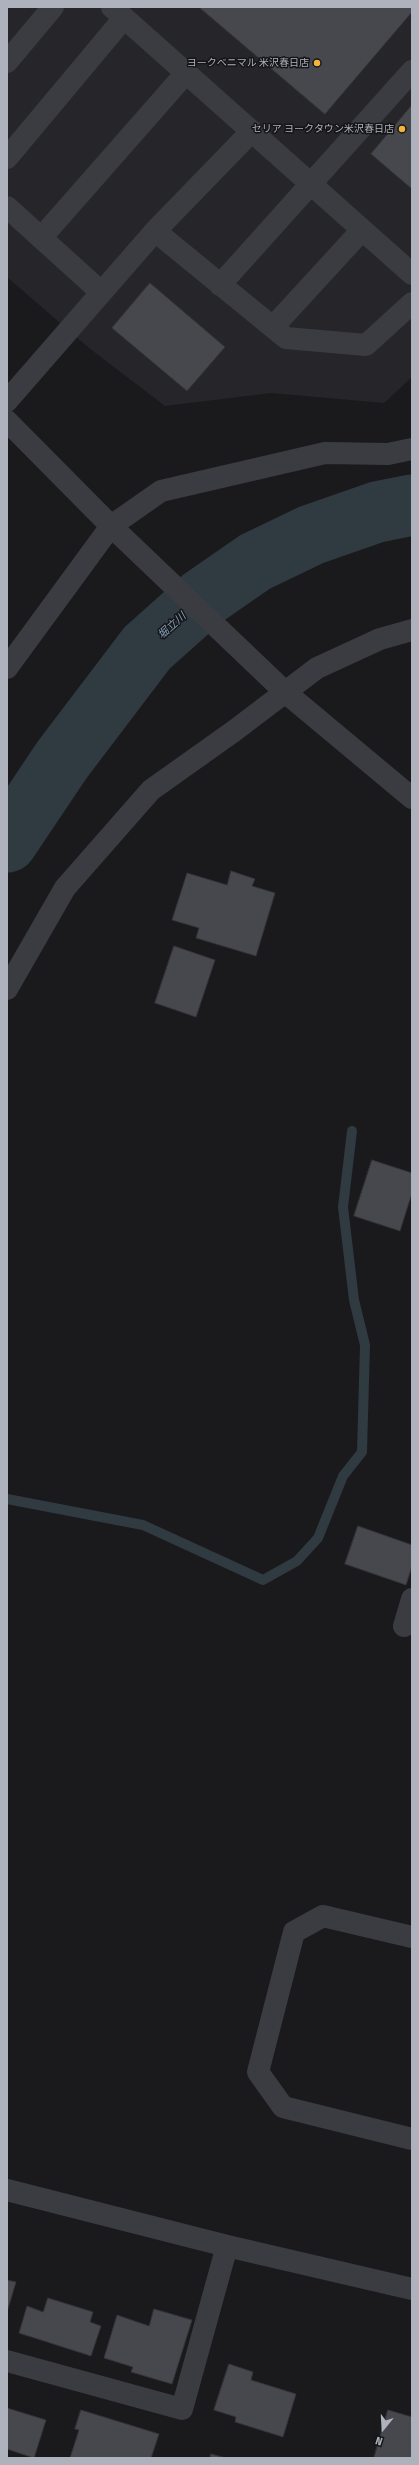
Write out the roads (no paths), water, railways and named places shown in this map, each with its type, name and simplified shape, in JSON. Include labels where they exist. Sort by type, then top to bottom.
[{"type":"street","points":[[7,62],[53,7]]},
{"type":"street","points":[[7,158],[118,12],[412,274]]},
{"type":"street","points":[[220,285],[412,71]]},
{"type":"street","points":[[41,238],[186,73]]},
{"type":"street","points":[[7,401],[155,231],[252,131]]},
{"type":"street","points":[[7,207],[101,292]]},
{"type":"street","points":[[273,327],[362,230]]},
{"type":"street","points":[[155,231],[286,338],[366,345],[412,303]]},
{"type":"street","points":[[7,421],[111,526],[285,692],[412,798]]},
{"type":"street","points":[[7,668],[111,526],[161,491],[325,453],[388,454],[412,449]]},
{"type":"street","points":[[7,989],[65,888],[150,790],[234,731],[317,668],[380,639],[412,630]]},
{"type":"street","points":[[404,1626],[412,1599]]},
{"type":"street","points":[[412,1938],[323,1916],[294,1932],[258,2072],[283,2107],[412,2139]]},
{"type":"street","points":[[7,2190],[227,2246],[412,2289]]},
{"type":"street","points":[[7,2361],[182,2409],[227,2246]]},
{"type":"waterway","name":"堀立川","points":[[7,842],[62,760],[147,648],[203,598],[255,562],[311,535],[377,512],[412,505]]},
{"type":"waterway","points":[[7,1499],[143,1525],[263,1580],[297,1561],[318,1538],[343,1476],[362,1452],[365,1345],[354,1300],[343,1207],[352,1131]]},
{"type":"place","name":"ヨークベニマル 米沢春日店","points":[[317,63]]},
{"type":"place","name":"セリア ヨークタウン米沢春日店","points":[[402,129]]}]
